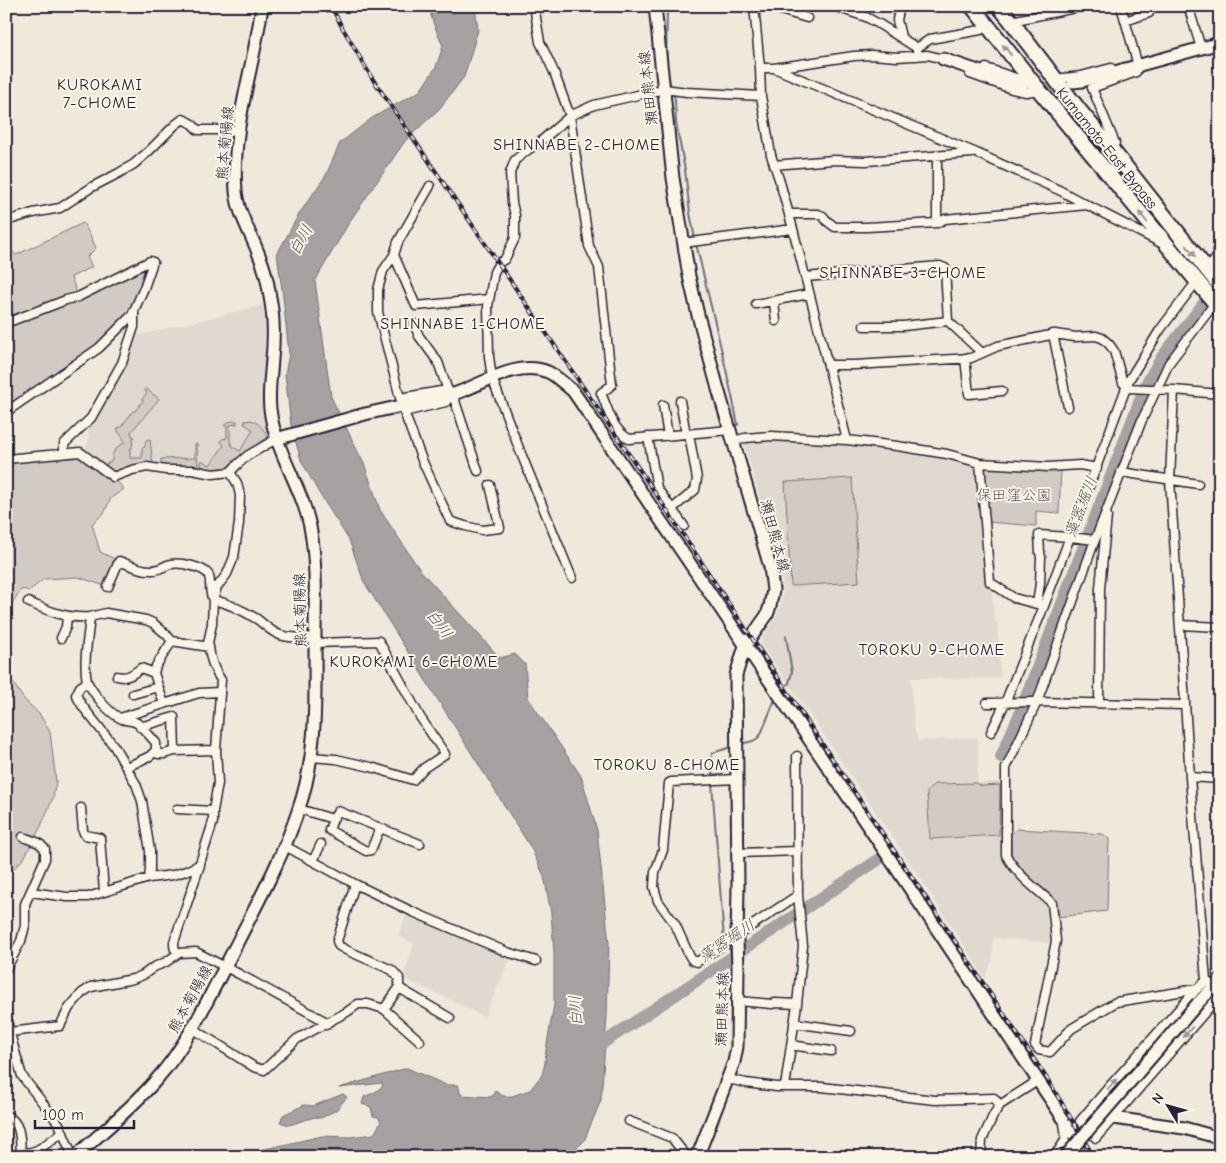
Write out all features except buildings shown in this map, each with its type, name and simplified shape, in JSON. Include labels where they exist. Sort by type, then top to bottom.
[{"type":"highway","name":"Kumamoto-East Bypass","points":[[972,6],[1026,82],[1039,90],[1217,306]]},
{"type":"highway","name":"Kumamoto-East Bypass","points":[[998,6],[1078,110],[1220,286]]},
{"type":"main road","name":"熊本菊陽線","points":[[74,1157],[157,1080],[177,1053],[192,1028],[225,967],[285,846],[299,808],[311,756],[314,732],[315,641],[314,554],[311,531],[305,506],[273,430],[269,390],[273,333],[270,297],[259,252],[241,214],[236,194],[238,130],[262,6]]},
{"type":"main road","name":"瀬田熊本線","points":[[655,6],[672,178],[683,243],[698,315],[770,567],[773,590],[767,615],[745,646],[736,675],[738,779],[737,1047],[728,1079],[700,1150],[688,1156]]},
{"type":"main road","points":[[1073,82],[1220,43]]},
{"type":"main road","points":[[943,59],[1026,82]]},
{"type":"main road","points":[[276,439],[365,414],[451,395],[515,370],[530,368],[548,373],[573,391],[1063,1118]]},
{"type":"main road","points":[[1065,1157],[1198,1003],[1217,987]]},
{"type":"main road","points":[[1113,1118],[1184,1128],[1220,1138]]},
{"type":"street","points":[[534,6],[540,42],[554,72],[570,116],[589,246],[599,267],[612,385],[601,393],[614,425],[621,434],[629,439],[687,434],[744,438],[771,436],[847,440],[943,453],[980,463],[1048,467],[1080,465],[1097,468]]},
{"type":"street","points":[[754,6],[761,96],[771,155],[789,214],[847,440]]},
{"type":"street","points":[[767,6],[807,18]]},
{"type":"street","points":[[833,6],[878,24],[901,38],[917,52],[943,59],[947,66],[1012,89],[1026,92],[1039,90]]},
{"type":"street","points":[[900,6],[897,20],[901,38]]},
{"type":"street","points":[[1011,21],[1086,6]]},
{"type":"street","points":[[1112,150],[1115,142],[1092,88],[1136,72],[1138,64],[1121,6]]},
{"type":"street","points":[[1125,21],[1149,13],[1150,6]]},
{"type":"street","points":[[1190,12],[1201,48]]},
{"type":"street","points":[[760,68],[774,68],[854,56],[897,57],[917,52],[930,39],[981,30],[987,25]]},
{"type":"street","points":[[1055,79],[1081,76],[1138,64]]},
{"type":"street","points":[[774,68],[1059,190],[1166,245]]},
{"type":"street","points":[[572,578],[492,378],[488,345],[488,306],[494,272],[498,263],[504,259],[515,238],[515,215],[512,203],[510,172],[515,160],[540,142],[570,116],[594,105],[664,89],[761,96]]},
{"type":"street","points":[[6,221],[60,208],[92,187],[134,164],[175,124],[183,119],[198,130],[238,130]]},
{"type":"street","points":[[774,165],[833,160],[866,161],[974,152]]},
{"type":"street","points":[[937,155],[937,223]]},
{"type":"street","points":[[430,186],[398,242],[394,256],[383,271],[378,290],[378,312],[400,398],[441,392],[451,395]]},
{"type":"street","points":[[789,214],[818,214],[835,227],[867,227],[937,223],[945,219],[1086,205]]},
{"type":"street","points":[[683,243],[793,229]]},
{"type":"street","points":[[1207,269],[1220,254]]},
{"type":"street","points":[[394,256],[416,306],[489,300]]},
{"type":"street","points":[[6,323],[66,300],[78,298],[150,261],[153,262],[132,316],[99,348],[6,412]]},
{"type":"street","points":[[805,277],[940,266],[945,268],[948,321],[982,353]]},
{"type":"street","points":[[991,732],[1006,703],[1041,605],[1070,537],[1134,371],[1160,330],[1197,281]]},
{"type":"street","points":[[756,304],[809,294]]},
{"type":"street","points":[[774,300],[776,321]]},
{"type":"street","points":[[1217,306],[1169,363],[1155,390],[1093,540],[1035,702],[1006,768],[1006,856],[1010,864],[1052,903],[1056,942],[1035,1045],[1039,1050],[1050,1052],[1071,1029],[1116,1002],[1217,987]]},
{"type":"street","points":[[67,453],[64,450],[64,444],[91,418],[122,363],[134,327],[134,311]]},
{"type":"street","points":[[864,326],[903,326],[948,321]]},
{"type":"street","points":[[414,324],[419,336],[438,362],[447,388],[455,401],[478,471]]},
{"type":"street","points":[[828,365],[970,358],[998,346],[1053,334],[1075,337],[1096,336],[1102,338],[1114,351],[1123,383],[1128,387],[1220,394]]},
{"type":"street","points":[[1053,334],[1068,407]]},
{"type":"street","points":[[965,358],[969,394],[1002,391]]},
{"type":"street","points":[[1174,390],[1170,480],[1190,777],[1217,987],[1096,1138],[1080,1121],[1197,989]]},
{"type":"street","points":[[451,395],[446,402],[404,412],[422,460],[450,521],[482,530],[500,528],[490,485]]},
{"type":"street","points":[[672,509],[695,490],[697,479],[680,401]]},
{"type":"street","points":[[663,405],[668,436]]},
{"type":"street","points":[[648,437],[657,488],[684,526]]},
{"type":"street","points":[[6,459],[80,452],[113,477],[136,468],[147,467],[166,470],[192,470],[213,474],[230,472],[247,456],[276,439]]},
{"type":"street","points":[[980,463],[990,582],[1014,598],[1041,605]]},
{"type":"street","points":[[179,953],[174,948],[174,942],[213,822],[218,783],[216,750],[222,680],[212,662],[208,642],[212,624],[213,600],[217,587],[227,574],[235,550],[239,523],[240,495],[237,483],[230,472]]},
{"type":"street","points":[[1121,472],[1198,484]]},
{"type":"street","points":[[1099,703],[1100,588],[1108,507]]},
{"type":"street","points":[[1041,605],[1042,557],[1039,535],[1093,540]]},
{"type":"street","points":[[108,587],[120,562],[144,570],[156,570],[171,564],[186,565],[198,567],[210,577],[210,595],[213,600]]},
{"type":"street","points":[[213,600],[241,610],[257,619],[274,633],[280,635],[315,641],[379,641],[420,717],[445,754],[424,768],[413,780],[371,766],[311,756]]},
{"type":"street","points":[[28,602],[67,616],[81,618],[90,618],[106,613],[130,616],[153,623],[172,641],[209,647]]},
{"type":"street","points":[[61,638],[66,627],[67,616]]},
{"type":"street","points":[[90,618],[85,659],[87,682],[108,708],[120,718],[140,726],[153,740],[158,754],[175,751],[216,750]]},
{"type":"street","points":[[1180,625],[1220,627]]},
{"type":"street","points":[[164,704],[154,673],[156,666],[172,641]]},
{"type":"street","points":[[116,676],[129,676],[140,668],[154,673]]},
{"type":"street","points":[[87,682],[80,687],[76,695],[83,707],[114,746],[136,784],[142,801],[150,851],[149,878]]},
{"type":"street","points":[[133,694],[158,687]]},
{"type":"street","points":[[120,718],[199,693],[220,692]]},
{"type":"street","points":[[173,701],[175,751]]},
{"type":"street","points":[[987,704],[1035,702],[1185,705]]},
{"type":"street","points":[[140,726],[174,717]]},
{"type":"street","points":[[126,766],[147,758],[156,750]]},
{"type":"street","points":[[785,1088],[803,946],[798,895],[797,756]]},
{"type":"street","points":[[1190,777],[1220,779]]},
{"type":"street","points":[[738,779],[669,783],[663,850],[655,872],[654,887],[658,902],[675,924],[689,956],[697,962],[737,938],[798,895]]},
{"type":"street","points":[[81,808],[85,835],[100,838],[104,892]]},
{"type":"street","points":[[299,808],[334,819]]},
{"type":"street","points":[[177,809],[213,811]]},
{"type":"street","points":[[380,828],[371,850],[366,851],[330,830],[338,811],[420,844]]},
{"type":"street","points":[[6,969],[21,941],[25,926],[25,904],[45,859],[45,849],[39,842],[23,837]]},
{"type":"street","points":[[313,861],[321,844]]},
{"type":"street","points":[[285,846],[412,912],[507,952],[536,961]]},
{"type":"street","points":[[738,853],[798,851]]},
{"type":"street","points":[[31,892],[88,897],[149,878],[186,871],[200,863]]},
{"type":"street","points":[[355,884],[337,941],[339,946],[346,950],[392,970],[399,978],[399,988],[384,1009]]},
{"type":"street","points":[[10,1032],[60,1026],[69,1008],[82,993],[91,987],[133,979],[179,953],[196,952],[323,1020],[326,1025]]},
{"type":"street","points":[[399,988],[450,1018]]},
{"type":"street","points":[[738,1001],[797,1004]]},
{"type":"street","points":[[192,1028],[254,1067],[264,1070],[297,1039],[326,1025],[358,1004],[368,1004],[384,1009],[420,1040]]},
{"type":"street","points":[[6,1018],[22,1076],[52,1113],[74,1157]]},
{"type":"street","points":[[794,1023],[851,1031]]},
{"type":"street","points":[[791,1045],[831,1051]]},
{"type":"street","points":[[728,1079],[785,1088],[822,1087],[935,1100],[994,1098],[1000,1105]]},
{"type":"street","points":[[981,1157],[982,1140],[1000,1105],[1038,1080]]},
{"type":"street","points":[[6,1115],[17,1126],[20,1133],[21,1154],[35,1151],[63,1132]]},
{"type":"street","points":[[1053,1157],[1067,1136],[1063,1118]]},
{"type":"street","points":[[1063,1118],[1080,1146],[1080,1156]]},
{"type":"street","points":[[629,1121],[672,1138],[688,1156]]},
{"type":"street","points":[[1065,1141],[1080,1156]]},
{"type":"shaded area","points":[[263,305],[265,321],[264,412],[270,443],[228,470],[165,467],[147,464],[115,472],[85,452],[89,438],[89,427],[117,382],[135,336]]},
{"type":"shaded area","points":[[783,439],[821,440],[952,457],[977,465],[995,622],[997,622],[1001,677],[980,679],[911,678],[914,728],[918,741],[978,737],[978,782],[1000,782],[1002,787],[1003,857],[1008,866],[1027,886],[1049,905],[1051,913],[1052,943],[993,938],[992,960],[985,978],[920,878],[762,646],[762,638],[775,619],[782,600],[783,582],[744,442]]},
{"type":"shaded area","points":[[407,913],[510,959],[484,1017],[403,978],[414,944],[398,936]]},
{"type":"green space","points":[[83,223],[96,248],[87,257],[92,267],[71,277],[78,297],[116,282],[145,267],[137,294],[127,315],[98,345],[6,407],[6,244],[16,255]]},
{"type":"green space","points":[[146,389],[159,399],[131,432],[132,436],[135,437],[130,449],[130,458],[142,458],[142,448],[145,447],[146,440],[150,439],[153,465],[138,465],[115,472],[109,470],[102,466],[111,461],[115,450],[125,442],[117,429],[120,428],[143,401],[142,399],[147,393],[144,390]]},
{"type":"green space","points":[[251,420],[261,426],[270,443],[228,470],[220,472],[201,470],[201,460],[210,465],[224,445],[220,441],[227,438],[227,426],[224,426],[225,424],[237,421],[237,424],[230,425],[230,441],[232,446],[240,451],[253,430],[244,424],[245,421]]},
{"type":"green space","points":[[195,444],[197,444],[198,469],[165,467],[161,463],[161,459],[195,458]]},
{"type":"green space","points":[[80,452],[113,477],[124,489],[111,498],[104,513],[92,524],[100,552],[119,561],[108,587],[78,577],[44,579],[29,591],[22,589],[6,611],[6,459]]},
{"type":"green space","name":"保田窪公園","points":[[987,466],[1061,468],[1059,513],[1036,511],[1036,526],[988,522],[983,470]]},
{"type":"green space","points":[[852,478],[859,582],[791,586],[785,482]]},
{"type":"green space","points":[[6,672],[23,698],[40,715],[50,732],[56,781],[53,798],[40,828],[24,858],[6,877]]},
{"type":"green space","points":[[976,783],[981,786],[1000,785],[999,835],[930,839],[927,792],[934,784]]},
{"type":"green space","points":[[1017,829],[1103,834],[1109,839],[1107,911],[1059,917],[1056,899],[1031,878],[1011,856],[1011,834]]},
{"type":"water","name":"白川","points":[[428,6],[475,6],[478,30],[464,77],[440,108],[405,141],[350,221],[315,281],[331,397],[365,466],[380,510],[420,570],[500,658],[515,654],[525,664],[528,698],[581,776],[597,830],[609,943],[607,1016],[601,1100],[584,1141],[567,1157],[230,1157],[322,1136],[350,1137],[374,1134],[381,1122],[378,1117],[373,1116],[371,1107],[362,1104],[364,1097],[383,1086],[382,1083],[339,1088],[407,1068],[446,1085],[458,1085],[461,1095],[492,1097],[495,1091],[503,1096],[512,1096],[530,1090],[542,1075],[545,1063],[554,1005],[554,952],[551,913],[544,876],[531,848],[364,582],[349,540],[319,493],[301,460],[291,425],[285,374],[289,354],[277,254],[299,214],[326,175],[340,143],[372,118],[420,91],[436,67],[443,46]]},
{"type":"water","points":[[343,1094],[347,1097],[336,1110],[321,1118],[315,1117],[289,1125],[280,1122],[283,1115],[304,1105],[313,1106]]},
{"type":"waterway","points":[[667,6],[667,58],[671,88]]},
{"type":"waterway","points":[[673,93],[676,123],[695,239]]},
{"type":"waterway","points":[[696,243],[738,425]]},
{"type":"waterway","name":"藻器堀川","points":[[1001,757],[1018,718],[1147,382],[1162,357],[1215,289]]},
{"type":"waterway","points":[[782,690],[789,683],[792,672],[786,636]]},
{"type":"waterway","points":[[741,744],[753,741],[761,734],[776,697]]},
{"type":"waterway","points":[[712,778],[712,754],[732,747]]},
{"type":"waterway","points":[[712,783],[724,940]]},
{"type":"waterway","name":"藻器堀川","points":[[594,1049],[878,860]]},
{"type":"waterway","points":[[726,944],[731,952]]},
{"type":"tunnel","points":[[1030,86],[1066,83]]},
{"type":"railway","points":[[331,6],[372,78],[652,488],[1048,1080],[1094,1157]]},
{"type":"district","name":"KUROKAMI 7-CHOME","points":[[100,94]]},
{"type":"district","name":"SHINNABE 2-CHOME","points":[[577,145]]},
{"type":"district","name":"SHINNABE 3-CHOME","points":[[903,273]]},
{"type":"district","name":"SHINNABE 1-CHOME","points":[[463,324]]},
{"type":"district","name":"TOROKU 9-CHOME","points":[[932,650]]},
{"type":"district","name":"KUROKAMI 6-CHOME","points":[[414,662]]},
{"type":"district","name":"TOROKU 8-CHOME","points":[[667,765]]}]
